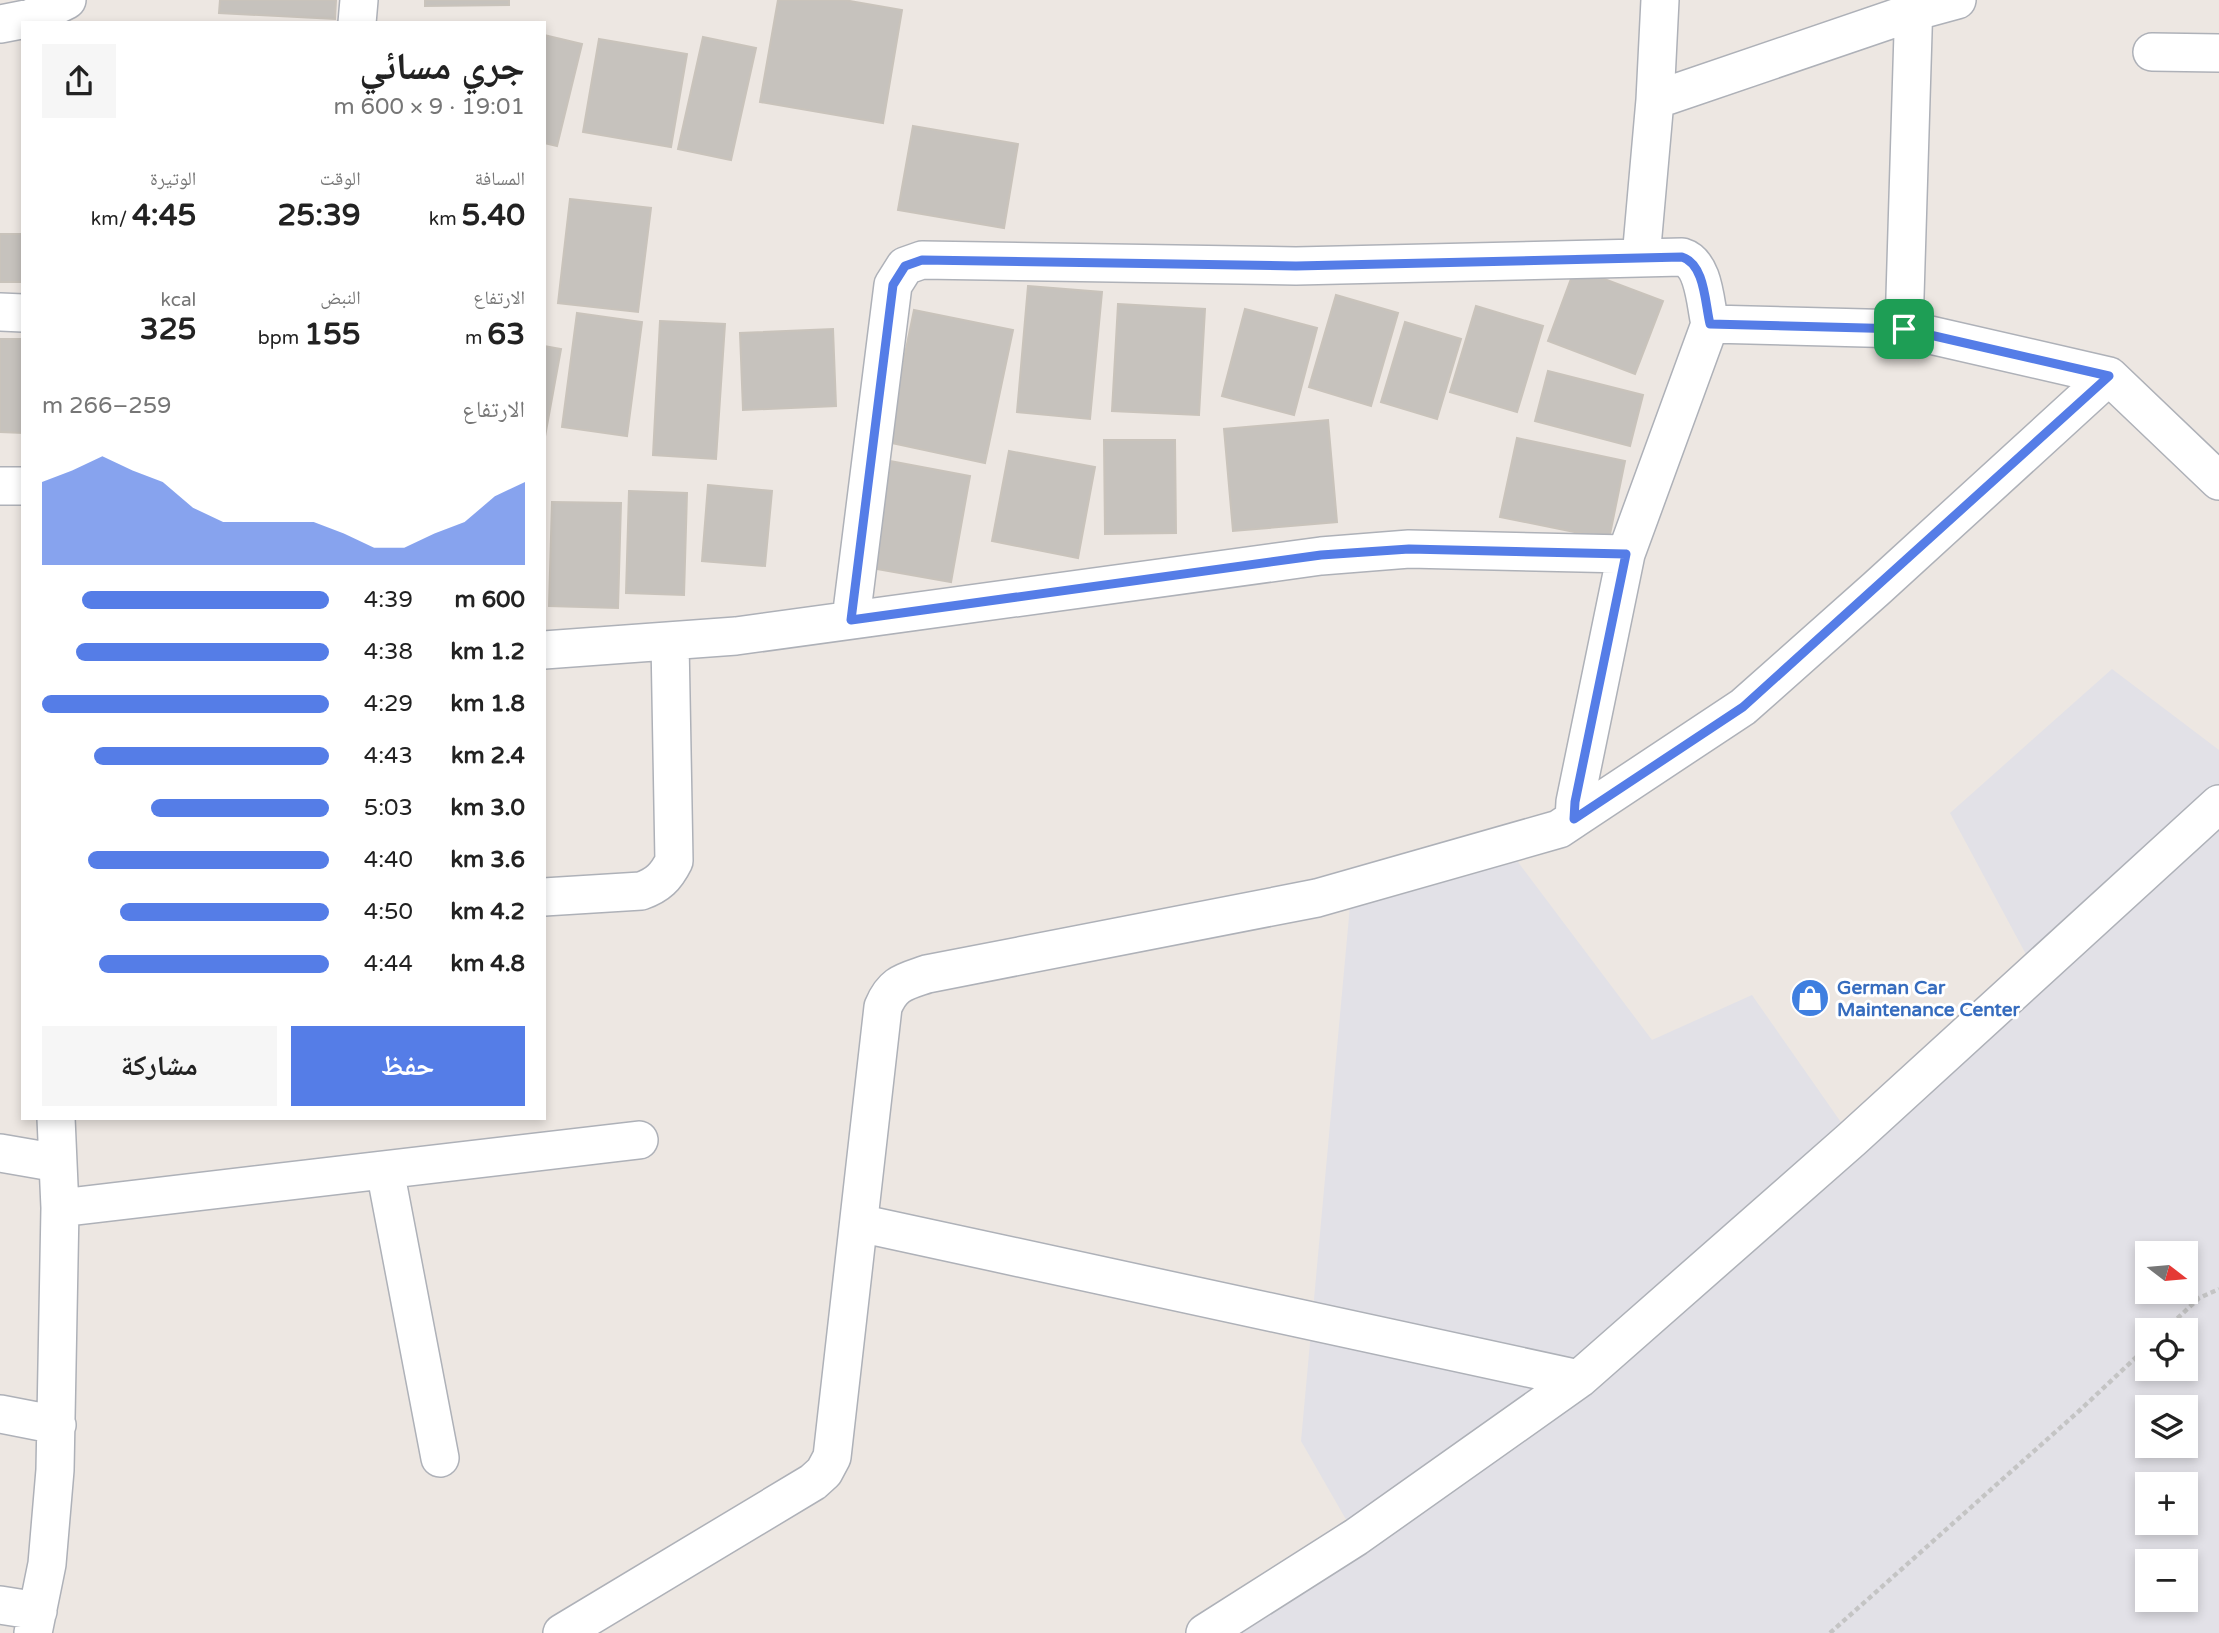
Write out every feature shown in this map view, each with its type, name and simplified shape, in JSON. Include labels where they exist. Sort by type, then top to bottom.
[{"type":"street","points":[[0,24],[31,18],[67,0]]},
{"type":"street","points":[[357,21],[359,0]]},
{"type":"street","points":[[1641,258],[1655,100],[1660,0]]},
{"type":"street","points":[[1655,100],[1914,6],[1958,0]]},
{"type":"street","points":[[1904,329],[1914,6]]},
{"type":"street","points":[[2152,52],[2219,53]]},
{"type":"street","points":[[851,620],[893,285],[905,266],[922,260],[1296,266],[1682,257],[1691,260],[1698,268],[1710,324],[1626,554],[1575,802],[1574,819]]},
{"type":"street","points":[[0,312],[21,313]]},
{"type":"street","points":[[1710,324],[1904,329],[2109,376],[2219,481]]},
{"type":"street","points":[[562,1633],[813,1482],[824,1472],[832,1457],[883,1007],[889,991],[905,981],[928,974],[1317,898],[1559,829],[1743,707],[2109,376]]},
{"type":"street","points":[[0,486],[21,486]]},
{"type":"street","points":[[546,650],[736,636],[1321,555],[1409,549],[1626,554]]},
{"type":"street","points":[[546,897],[641,891],[656,886],[667,875],[674,861],[670,641]]},
{"type":"street","points":[[1205,1633],[1356,1537],[1579,1379],[1852,1139],[2219,804]]},
{"type":"street","points":[[0,1605],[35,1622],[52,1524],[57,1425],[60,1208],[56,1120]]},
{"type":"street","points":[[60,1208],[639,1140]]},
{"type":"street","points":[[0,1153],[58,1163]]},
{"type":"street","points":[[385,1170],[439,1458]]},
{"type":"street","points":[[859,1223],[1579,1379]]},
{"type":"street","points":[[0,1414],[57,1425]]},
{"type":"path","points":[[2178,1318],[2199,1298],[2219,1289]]},
{"type":"path","points":[[1830,1633],[2135,1358]]},
{"type":"shaded area","points":[[2112,669],[2219,750],[2219,1633],[1205,1633],[1356,1537],[1301,1441],[1352,884],[1518,862],[1652,1040],[1752,995],[1852,1138],[2035,971],[1950,813]]},
{"type":"building","points":[[220,0],[336,0],[335,19],[219,13]]},
{"type":"building","points":[[425,0],[509,0],[509,5],[425,6]]},
{"type":"building","points":[[778,0],[844,0],[902,10],[883,123],[760,102]]},
{"type":"building","points":[[546,35],[582,44],[557,146],[546,143]]},
{"type":"building","points":[[703,37],[756,48],[731,160],[678,149]]},
{"type":"building","points":[[599,39],[687,54],[671,147],[583,132]]},
{"type":"building","points":[[913,126],[1018,144],[1004,228],[898,210]]},
{"type":"building","points":[[570,199],[651,208],[638,312],[558,303]]},
{"type":"building","points":[[0,234],[21,234],[21,282],[0,282]]},
{"type":"building","points":[[1575,268],[1663,301],[1635,374],[1548,341]]},
{"type":"building","points":[[1028,286],[1102,292],[1090,419],[1017,412]]},
{"type":"building","points":[[1336,295],[1398,313],[1371,406],[1309,387]]},
{"type":"building","points":[[1118,304],[1205,309],[1199,415],[1112,411]]},
{"type":"building","points":[[1476,306],[1543,326],[1517,412],[1450,392]]},
{"type":"building","points":[[1245,309],[1317,328],[1294,415],[1222,396]]},
{"type":"building","points":[[914,310],[1013,330],[985,463],[887,442]]},
{"type":"building","points":[[577,313],[642,322],[627,436],[562,427]]},
{"type":"building","points":[[660,321],[725,324],[716,459],[653,455]]},
{"type":"building","points":[[1405,322],[1461,339],[1437,419],[1381,402]]},
{"type":"building","points":[[833,329],[836,406],[743,410],[740,333]]},
{"type":"building","points":[[0,339],[21,339],[21,433],[0,432]]},
{"type":"building","points":[[546,346],[561,349],[546,431]]},
{"type":"building","points":[[1548,371],[1643,395],[1630,446],[1535,421]]},
{"type":"building","points":[[1328,420],[1337,522],[1233,531],[1224,429]]},
{"type":"building","points":[[1517,438],[1625,461],[1609,539],[1500,517]]},
{"type":"building","points":[[1104,440],[1175,440],[1176,533],[1105,534]]},
{"type":"building","points":[[1009,451],[1095,467],[1078,558],[992,541]]},
{"type":"building","points":[[890,461],[970,476],[951,582],[871,568]]},
{"type":"building","points":[[708,485],[772,491],[765,566],[702,561]]},
{"type":"building","points":[[629,491],[687,493],[684,595],[626,593]]},
{"type":"building","points":[[552,502],[621,503],[618,608],[549,606]]},
{"type":"place","name":"German Car Maintenance Center","points":[[1810,998]]},
{"type":"route","points":[[1682,257],[1691,260],[1698,268],[1710,324],[1904,329],[2109,376],[1743,707],[1574,819],[1575,802],[1626,554],[1409,549],[1321,555],[851,620],[893,285],[905,266],[922,260],[1296,266],[1682,257]]}]
